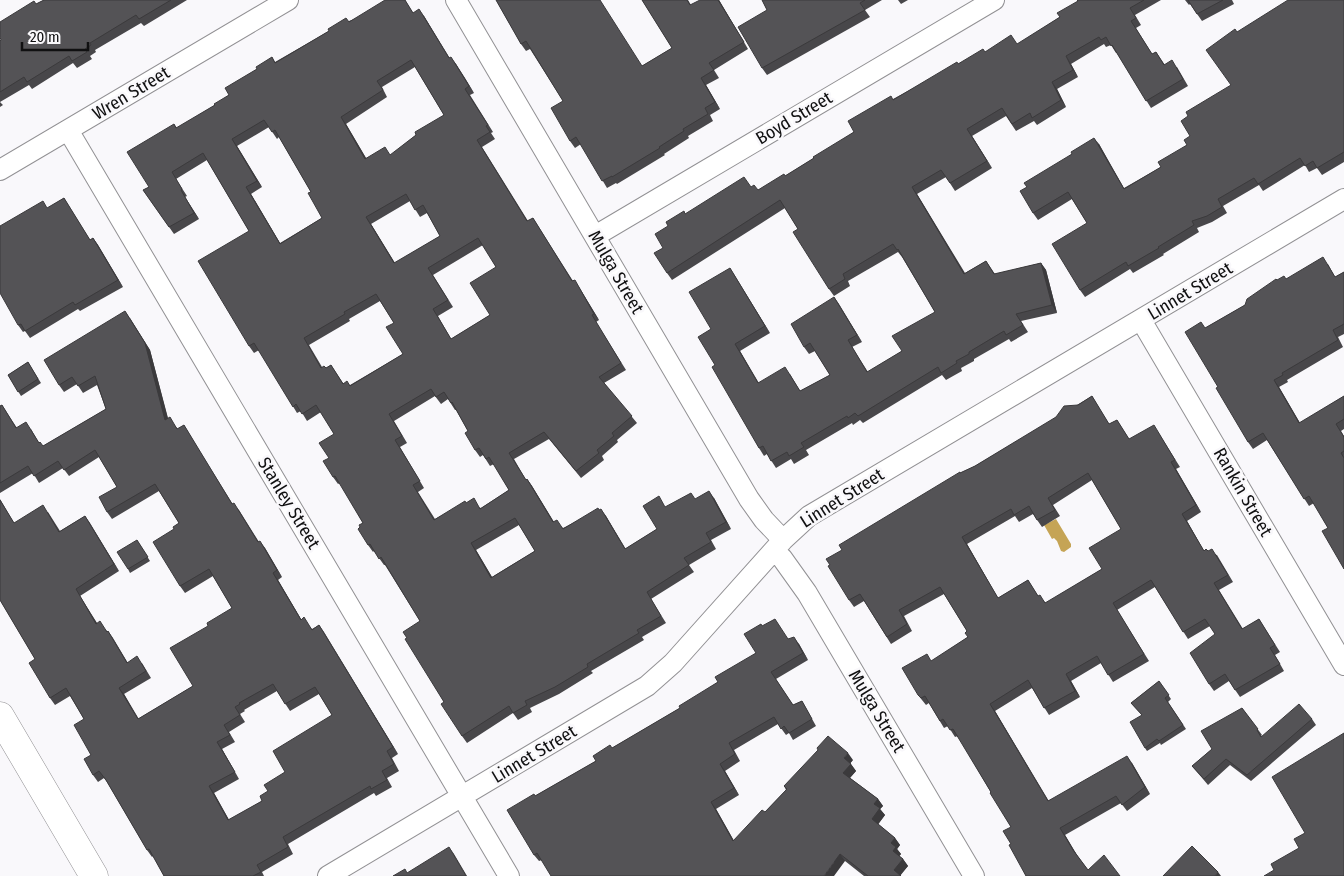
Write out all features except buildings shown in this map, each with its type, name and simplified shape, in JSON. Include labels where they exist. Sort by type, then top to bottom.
[{"type":"main road","points":[[0,716],[94,876]]},
{"type":"street","name":"Wren Street","points":[[0,170],[288,0]]},
{"type":"street","name":"Mulga Street","points":[[456,0],[749,499],[764,520],[778,546],[782,558],[807,593],[974,876]]},
{"type":"street","name":"Boyd Street","points":[[595,236],[994,0]]},
{"type":"street","name":"Stanley Street","points":[[68,130],[509,876]]},
{"type":"street","name":"Linnet Street","points":[[328,876],[647,686],[660,676],[778,546],[808,516],[1344,199]]},
{"type":"street","name":"Rankin Street","points":[[1141,320],[1344,665]]},
{"type":"shaded area","points":[[1056,519],[1071,544],[1071,547],[1064,552],[1061,551],[1057,541],[1054,538],[1052,539],[1044,525]]}]
